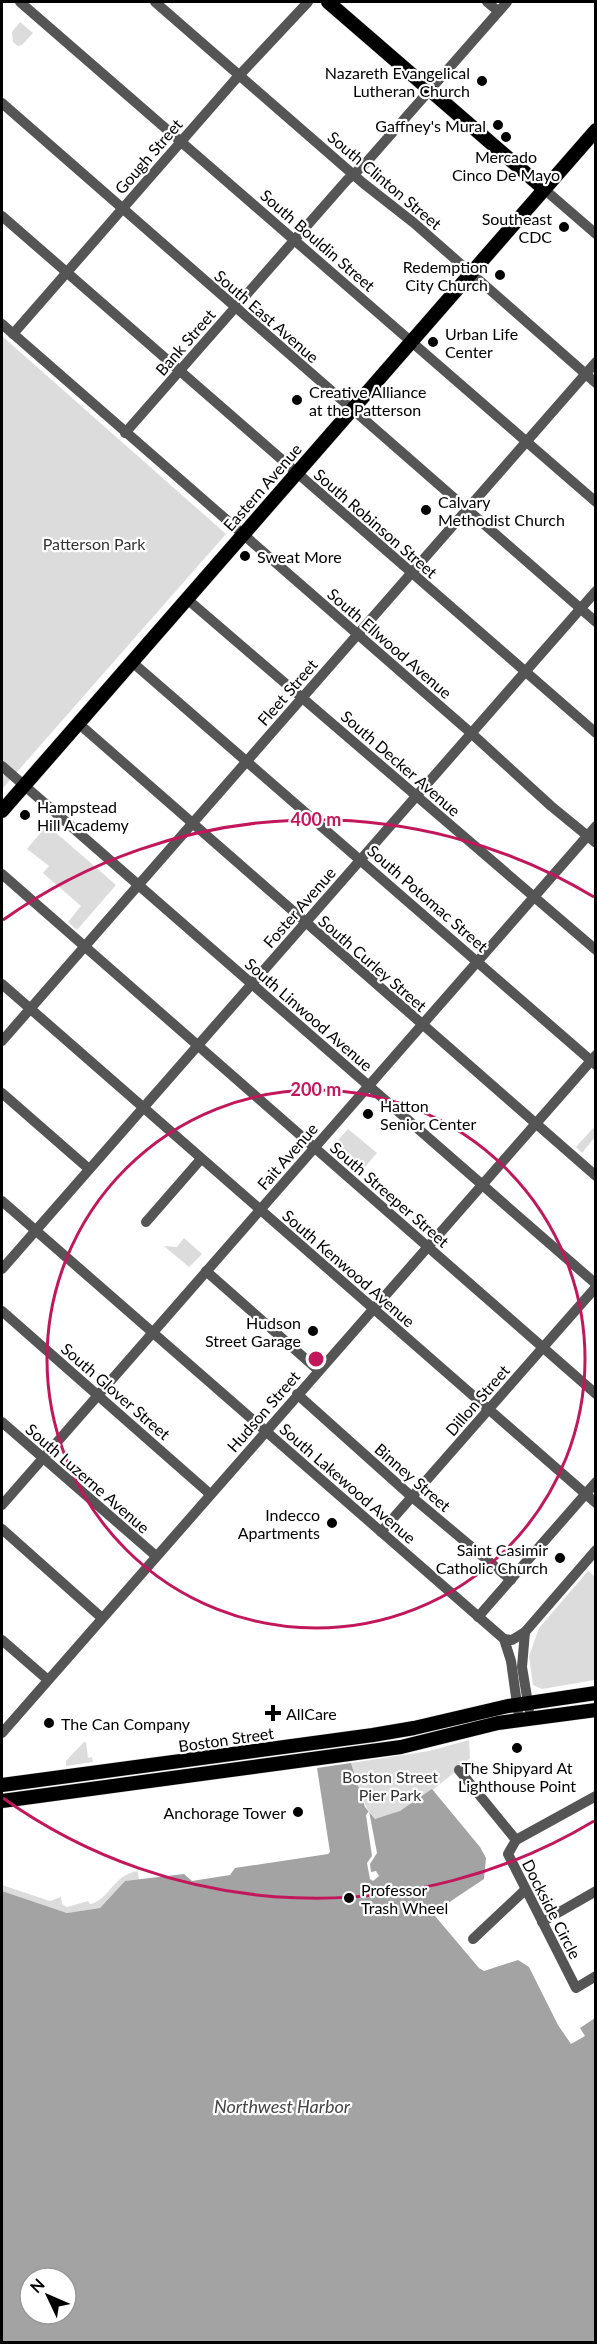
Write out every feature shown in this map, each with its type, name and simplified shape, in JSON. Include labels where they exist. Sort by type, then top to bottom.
[{"type":"main road","points":[[328,2],[544,189]]},
{"type":"main road","name":"Eastern Avenue","points":[[2,811],[596,130]]},
{"type":"main road","name":"Boston Street","points":[[2,1785],[393,1731],[523,1703],[596,1694]]},
{"type":"main road","name":"Boston Street","points":[[2,1801],[401,1747],[498,1723],[596,1710]]},
{"type":"street","name":"South Bouldin Street","points":[[20,2],[182,140],[596,502]]},
{"type":"street","name":"South Clinton Street","points":[[155,2],[596,383]]},
{"type":"street","name":"Gough Street","points":[[13,334],[239,75],[308,2]]},
{"type":"street","points":[[487,2],[498,11]]},
{"type":"street","name":"Bank Street","points":[[125,433],[507,2]]},
{"type":"street","name":"South East Avenue","points":[[2,103],[596,622]]},
{"type":"street","points":[[544,189],[596,234]]},
{"type":"street","name":"South Robinson Street","points":[[2,216],[596,733]]},
{"type":"street","name":"South Ellwood Avenue","points":[[2,324],[591,839]]},
{"type":"street","name":"Fleet Street","points":[[2,1041],[596,362]]},
{"type":"street","name":"Foster Avenue","points":[[2,1269],[596,591]]},
{"type":"street","name":"South Decker Avenue","points":[[187,599],[596,950]]},
{"type":"street","name":"South Potomac Street","points":[[132,662],[594,1060]]},
{"type":"street","name":"South Curley Street","points":[[78,723],[596,1176]]},
{"type":"street","name":"South Linwood Avenue","points":[[2,766],[596,1286]]},
{"type":"street","name":"Fait Avenue","points":[[2,1505],[534,897],[591,839],[596,826]]},
{"type":"street","name":"South Streeper Street","points":[[2,874],[596,1394]]},
{"type":"street","name":"South Kenwood Avenue","points":[[2,984],[596,1503]]},
{"type":"street","name":"Hudson Street","points":[[2,1733],[154,1555],[594,1060]]},
{"type":"street","points":[[2,1093],[89,1169]]},
{"type":"street","points":[[146,1222],[201,1159]]},
{"type":"street","name":"South Lakewood Avenue","points":[[2,1201],[504,1639]]},
{"type":"street","points":[[206,1271],[318,1370]]},
{"type":"street","name":"Dillon Street","points":[[381,1532],[596,1286]]},
{"type":"street","name":"South Glover Street","points":[[2,1311],[210,1494]]},
{"type":"street","name":"Binney Street","points":[[297,1394],[412,1497],[511,1580]]},
{"type":"street","name":"South Luzerne Avenue","points":[[2,1422],[154,1555]]},
{"type":"street","points":[[478,1617],[596,1482]]},
{"type":"street","points":[[2,1529],[102,1618]]},
{"type":"street","points":[[523,1703],[504,1639],[512,1640],[525,1632],[596,1550]]},
{"type":"street","points":[[525,1632],[522,1667],[525,1719]]},
{"type":"street","points":[[2,1640],[48,1680]]},
{"type":"street","points":[[459,1770],[516,1840]]},
{"type":"street","name":"Dockside Circle","points":[[596,1796],[516,1840],[508,1854],[576,1988],[596,1976]]},
{"type":"street","points":[[473,1939],[525,1890]]},
{"type":"street","points":[[542,1922],[596,1891]]},
{"type":"green space","points":[[20,22],[33,33],[22,45],[18,46],[13,42],[12,32]]},
{"type":"green space","name":"Patterson Park","points":[[2,336],[226,534],[2,789]]},
{"type":"green space","points":[[47,825],[116,885],[77,930],[68,922],[81,906],[43,873],[49,866],[27,849]]},
{"type":"green space","points":[[595,1126],[595,1137],[582,1153],[576,1147]]},
{"type":"green space","points":[[348,1129],[377,1153],[358,1175],[329,1150]]},
{"type":"green space","points":[[184,1238],[202,1254],[189,1267],[164,1246],[177,1247]]},
{"type":"green space","points":[[588,1571],[595,1577],[595,1680],[542,1689],[533,1685],[529,1656],[539,1628]]},
{"type":"green space","name":"Boston Street Pier Park","points":[[469,1740],[470,1758],[464,1765],[411,1805],[388,1816],[375,1819],[366,1807],[351,1763],[429,1751]]},
{"type":"green space","points":[[86,1742],[88,1758],[92,1757],[93,1762],[66,1766],[66,1761]]},
{"type":"green space","points":[[138,1871],[139,1880],[125,1881],[100,1908],[67,1913],[2,1891],[2,1885],[50,1901],[61,1897],[62,1904],[67,1907],[88,1901],[90,1904],[102,1898],[123,1877]]},
{"type":"water","name":"Northwest Harbor","points":[[351,1763],[365,1807],[375,1819],[400,1811],[432,1789],[480,1847],[486,1858],[484,1879],[436,1911],[435,1916],[484,1971],[518,1960],[529,1967],[558,2025],[571,2044],[585,2036],[580,2028],[595,2018],[595,2342],[2,2342],[2,1891],[67,1913],[100,1908],[125,1881],[184,1874],[192,1881],[230,1875],[235,1868],[330,1852],[317,1768]]},
{"type":"pier","points":[[369,1811],[377,1853],[370,1864],[371,1872],[376,1871],[379,1876],[373,1881],[370,1879],[367,1863],[372,1856],[366,1815]]},
{"type":"place","name":"Nazareth Evangelical Lutheran Church","points":[[482,81]]},
{"type":"place","name":"Gaffney's Mural","points":[[498,125]]},
{"type":"place","name":"Mercado Cinco De Mayo","points":[[506,137]]},
{"type":"place","name":"Southeast CDC","points":[[564,227]]},
{"type":"place","name":"Redemption City Church","points":[[500,275]]},
{"type":"place","name":"Urban Life Center","points":[[433,342]]},
{"type":"place","name":"Creative Alliance at the Patterson","points":[[297,400]]},
{"type":"place","name":"Calvary Methodist Church","points":[[426,510]]},
{"type":"place","name":"Sweat More","points":[[245,556]]},
{"type":"place","name":"Hampstead Hill Academy","points":[[25,815]]},
{"type":"place","name":"Hatton Senior Center","points":[[368,1114]]},
{"type":"place","name":"Hudson Street Garage","points":[[313,1331]]},
{"type":"place","name":"Indecco Apartments","points":[[332,1523]]},
{"type":"place","name":"Saint Casimir Catholic Church","points":[[560,1558]]},
{"type":"place","name":"AllCare","points":[[273,1713]]},
{"type":"place","name":"The Can Company","points":[[49,1723]]},
{"type":"place","name":"The Shipyard At Lighthouse Point","points":[[517,1748]]},
{"type":"place","name":"Anchorage Tower","points":[[298,1812]]},
{"type":"place","name":"Professor Trash Wheel","points":[[349,1898]]}]
